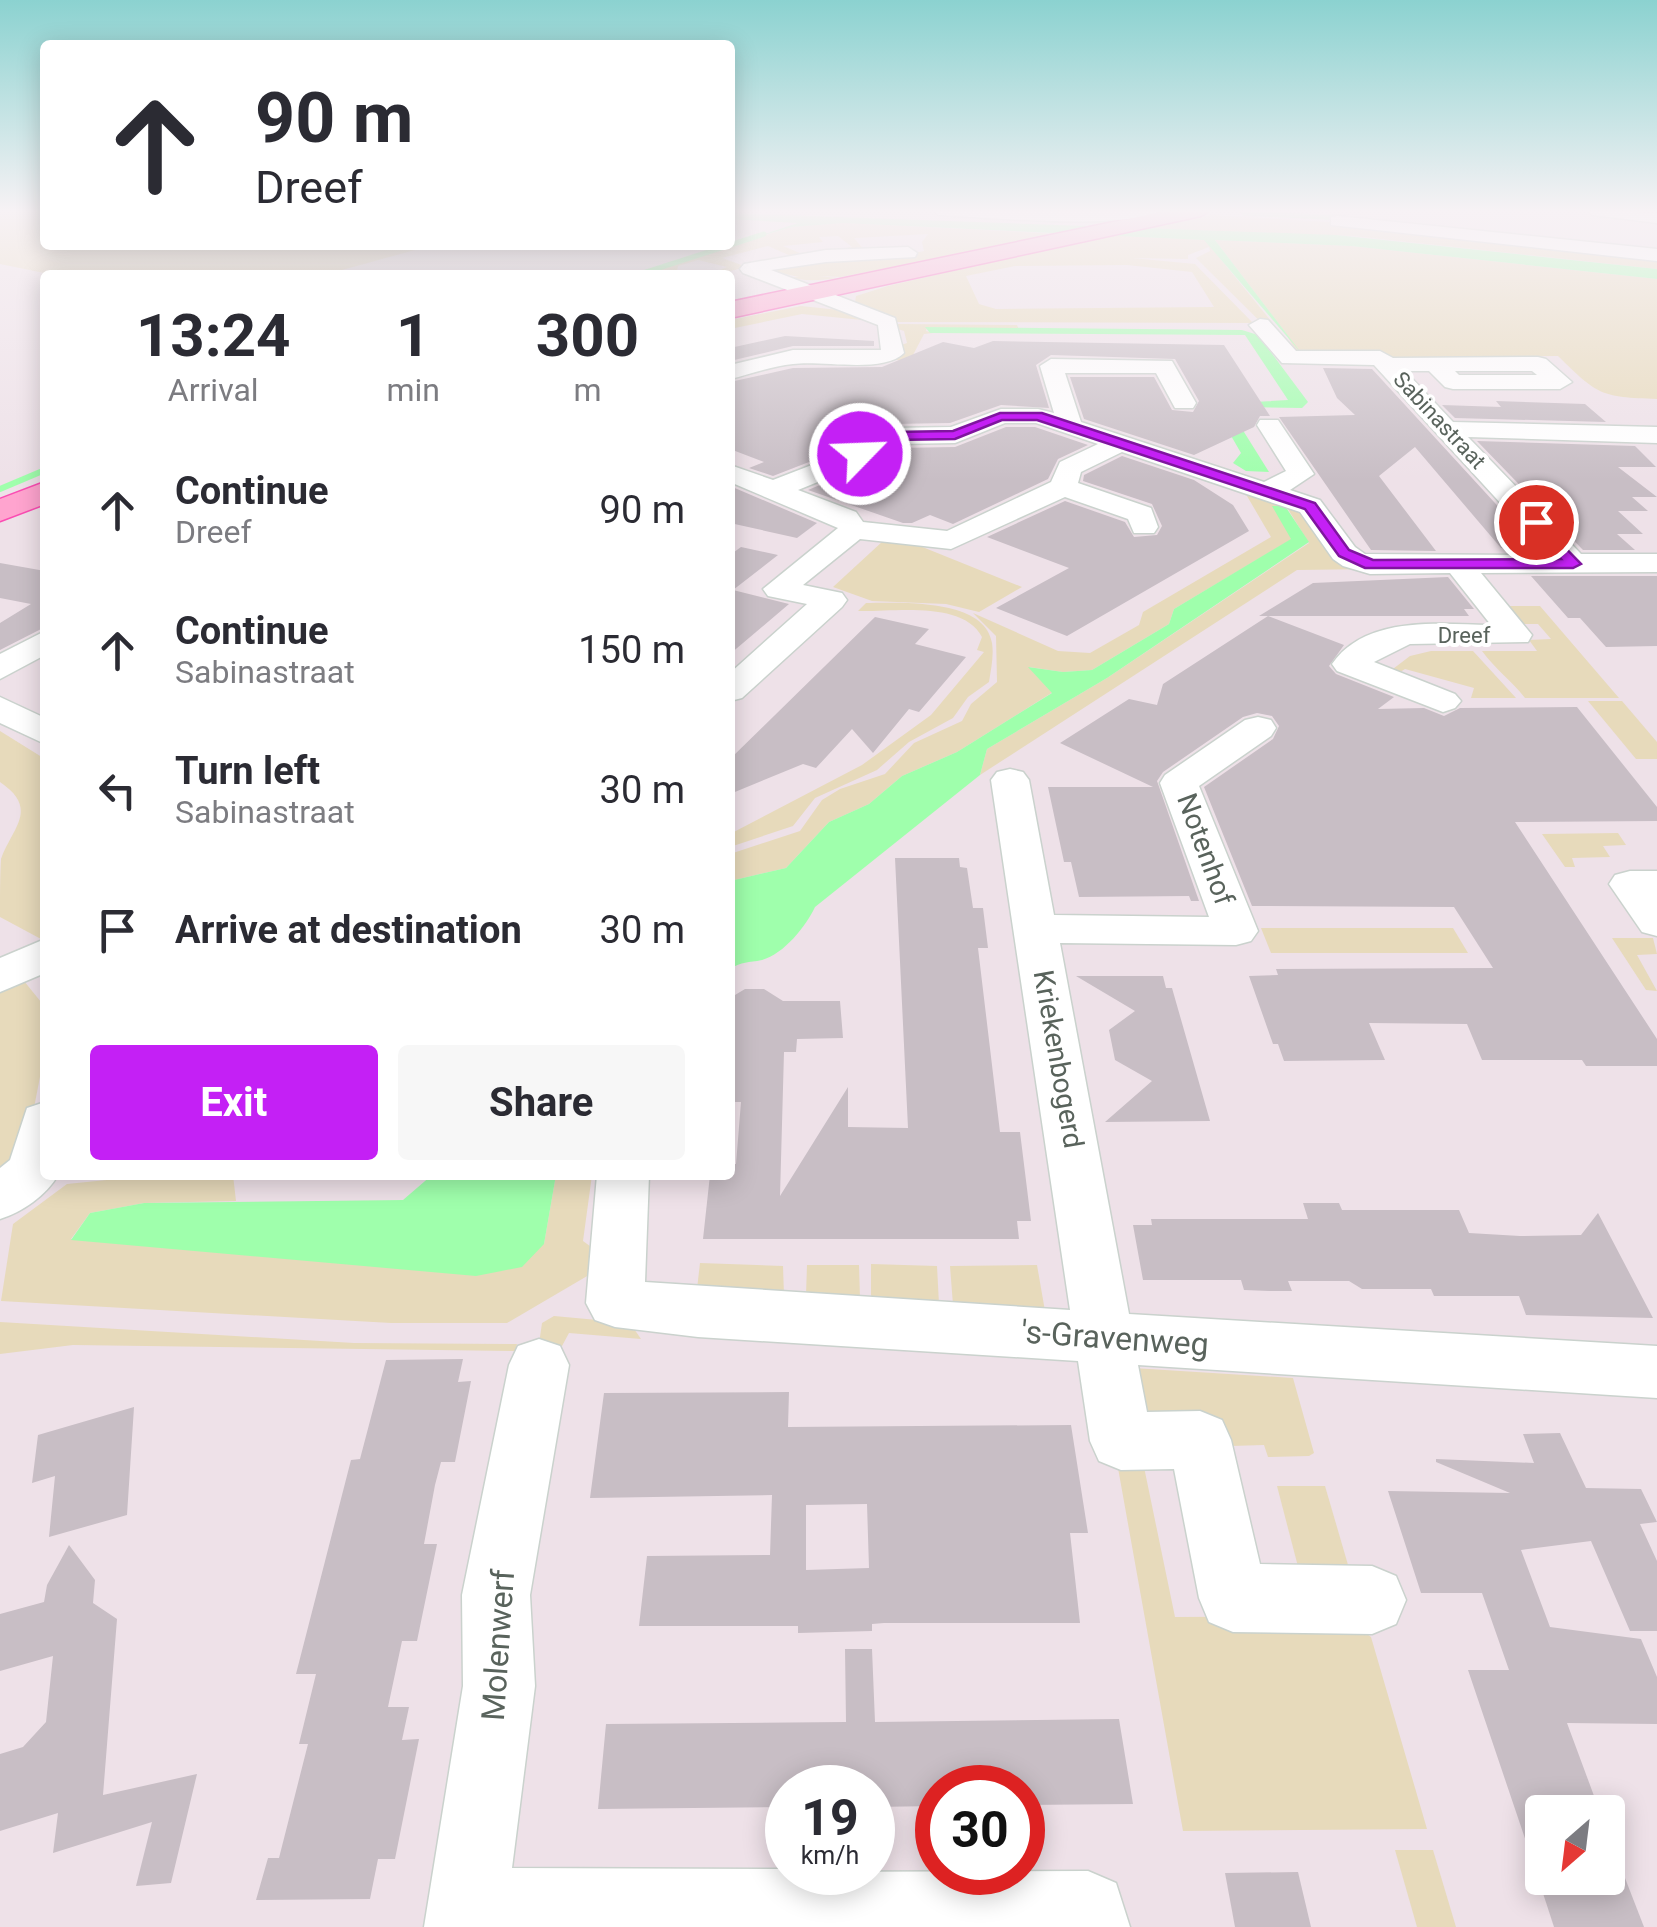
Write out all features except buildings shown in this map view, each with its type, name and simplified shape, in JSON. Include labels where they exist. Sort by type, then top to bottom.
[{"type":"main road","points":[[735,309],[769,300]]},
{"type":"main road","points":[[0,508],[40,491]]},
{"type":"street","points":[[735,385],[793,357],[893,354],[888,322],[832,300]]},
{"type":"street","name":"Sabinastraat","points":[[1260,324],[1290,358],[1380,358],[1573,564]]},
{"type":"street","points":[[795,381],[868,357]]},
{"type":"street","name":"Sabinastraat","points":[[1387,365],[1435,364]]},
{"type":"street","points":[[1070,426],[1051,366],[1164,366],[1184,403]]},
{"type":"street","points":[[773,490],[860,454],[862,447],[892,436],[955,435],[1000,416],[1038,416],[1310,506],[1344,553],[1370,564],[1657,563]]},
{"type":"street","points":[[1268,491],[1301,474],[1269,425]]},
{"type":"street","points":[[1448,429],[1657,436]]},
{"type":"street","points":[[1063,487],[1069,468],[1121,443]]},
{"type":"street","points":[[735,476],[846,518],[854,530]]},
{"type":"street","points":[[735,686],[831,600],[779,589],[854,530],[951,540],[1063,487],[1141,514],[1144,527]]},
{"type":"street","name":"Dreef","points":[[1443,700],[1349,664],[1374,644],[1406,634],[1516,635],[1458,564]]},
{"type":"street","points":[[0,670],[40,644]]},
{"type":"street","points":[[0,708],[40,729]]},
{"type":"street","name":"Notenhof","points":[[1037,929],[1236,931],[1180,783],[1258,728]]},
{"type":"street","name":"Kriekenbogerd","points":[[1010,780],[1107,1338],[1121,1441],[1200,1440],[1233,1598],[1372,1600]]},
{"type":"street","points":[[1657,884],[1630,884],[1657,922]]},
{"type":"street","name":"'s-Gravenweg","points":[[623,1180],[615,1303],[698,1312],[1657,1372]]},
{"type":"street","name":"Molenwerf","points":[[466,1917],[499,1686],[496,1595],[540,1365]]},
{"type":"street","points":[[466,1917],[1088,1911],[1090,1927]]},
{"type":"shaded area","points":[[977,300],[996,309],[1214,307],[1210,300],[1230,300],[1253,323],[897,322],[855,302]]},
{"type":"shaded area","points":[[1238,300],[1254,300],[1297,353],[1261,300],[1657,300],[1657,399],[1601,391],[1558,356],[1423,357],[1427,363],[1295,356]]},
{"type":"shaded area","points":[[1256,300],[1261,300],[1302,354]]},
{"type":"shaded area","points":[[801,306],[839,310],[872,321],[802,314],[735,328],[735,319]]},
{"type":"shaded area","points":[[897,324],[1017,325],[1019,330],[927,327],[926,331],[933,333],[924,334],[909,356],[969,374],[892,359],[900,356],[901,345],[907,343]]},
{"type":"shaded area","points":[[925,327],[1242,330],[1258,335],[1308,402],[1302,408],[1246,407],[1234,416],[1269,472],[1246,471],[1233,463],[1241,453],[1219,415],[1237,403],[1288,400],[1245,335],[930,333]]},
{"type":"shaded area","points":[[1257,491],[1287,501],[1373,569],[1297,570],[980,775],[987,749],[1107,678],[1309,543],[1286,506],[1273,506],[1292,539],[1174,609],[1169,624],[1092,670],[1063,672],[1029,667],[1053,692],[957,752],[902,776],[869,804],[829,822],[786,868],[735,880],[735,852],[800,831],[822,800],[840,789],[885,774],[914,743],[962,721],[971,704],[997,682],[996,636],[973,613],[1058,651],[1090,653],[1139,625],[1143,612],[1271,537],[1247,496]]},
{"type":"shaded area","points":[[1272,506],[1285,506],[1309,542],[1107,678],[987,749],[980,775],[815,907],[786,946],[770,957],[735,966],[735,880],[786,868],[829,822],[869,804],[902,776],[957,752],[1052,693],[1028,667],[1063,672],[1092,670],[1169,624],[1174,609],[1291,539]]},
{"type":"shaded area","points":[[883,541],[915,544],[1022,587],[979,612],[946,604],[872,601],[833,587]]},
{"type":"shaded area","points":[[866,603],[899,603],[939,606],[974,618],[986,628],[992,643],[989,682],[968,697],[953,718],[909,742],[877,770],[815,798],[793,826],[735,845],[735,831],[862,765],[931,715],[984,652],[977,650],[982,637],[960,617],[926,610],[858,611]]},
{"type":"shaded area","points":[[1501,606],[1540,606],[1619,698],[1525,698],[1482,651],[1537,651],[1529,640],[1551,639],[1538,624],[1516,624]]},
{"type":"shaded area","points":[[1431,651],[1473,651],[1516,698],[1471,698],[1474,688],[1405,669],[1397,674],[1389,672],[1410,656]]},
{"type":"shaded area","points":[[1588,701],[1622,701],[1657,742],[1657,759],[1636,759]]},
{"type":"shaded area","points":[[0,731],[40,756],[40,938],[0,917],[1,859],[21,810],[19,801],[0,782]]},
{"type":"shaded area","points":[[1618,833],[1626,845],[1603,846],[1610,857],[1572,858],[1575,867],[1565,867],[1542,834]]},
{"type":"shaded area","points":[[1261,928],[1453,928],[1468,953],[1271,953]]},
{"type":"shaded area","points":[[1612,938],[1653,938],[1657,954],[1637,955],[1657,991],[1646,990]]},
{"type":"shaded area","points":[[24,981],[40,1001],[40,1077],[26,1149],[0,1172],[0,992]]},
{"type":"shaded area","points":[[107,1180],[234,1180],[236,1201],[144,1203],[90,1213],[71,1239],[544,1244],[555,1180],[591,1180],[583,1241],[594,1249],[594,1272],[507,1323],[391,1323],[1,1301],[13,1224],[67,1184]]},
{"type":"shaded area","points":[[426,1180],[555,1180],[544,1244],[522,1267],[476,1276],[71,1240],[90,1213],[144,1203],[403,1200]]},
{"type":"shaded area","points":[[700,1263],[783,1266],[784,1295],[697,1289]]},
{"type":"shaded area","points":[[871,1264],[937,1266],[939,1304],[871,1300]]},
{"type":"shaded area","points":[[807,1265],[859,1265],[860,1298],[806,1295]]},
{"type":"shaded area","points":[[1037,1265],[1045,1311],[953,1305],[950,1266]]},
{"type":"shaded area","points":[[554,1316],[630,1323],[641,1339],[569,1333],[562,1346],[539,1344],[542,1323]]},
{"type":"shaded area","points":[[0,1322],[354,1343],[517,1344],[515,1351],[73,1345],[0,1354]]},
{"type":"shaded area","points":[[1133,1368],[1293,1378],[1314,1453],[1268,1457],[1264,1445],[1231,1446],[1142,1418]]},
{"type":"shaded area","points":[[1144,1467],[1175,1617],[1344,1616],[1371,1637],[1427,1829],[1183,1831],[1118,1468]]},
{"type":"shaded area","points":[[1277,1486],[1325,1486],[1353,1582],[1302,1582]]},
{"type":"shaded area","points":[[1395,1850],[1433,1850],[1456,1927],[1417,1927]]},
{"type":"waterway","points":[[0,489],[40,472]]},
{"type":"route","points":[[860,454],[862,447],[892,436],[955,435],[1000,416],[1038,416],[1310,506],[1344,553],[1370,564],[1573,564],[1536,522]]}]
